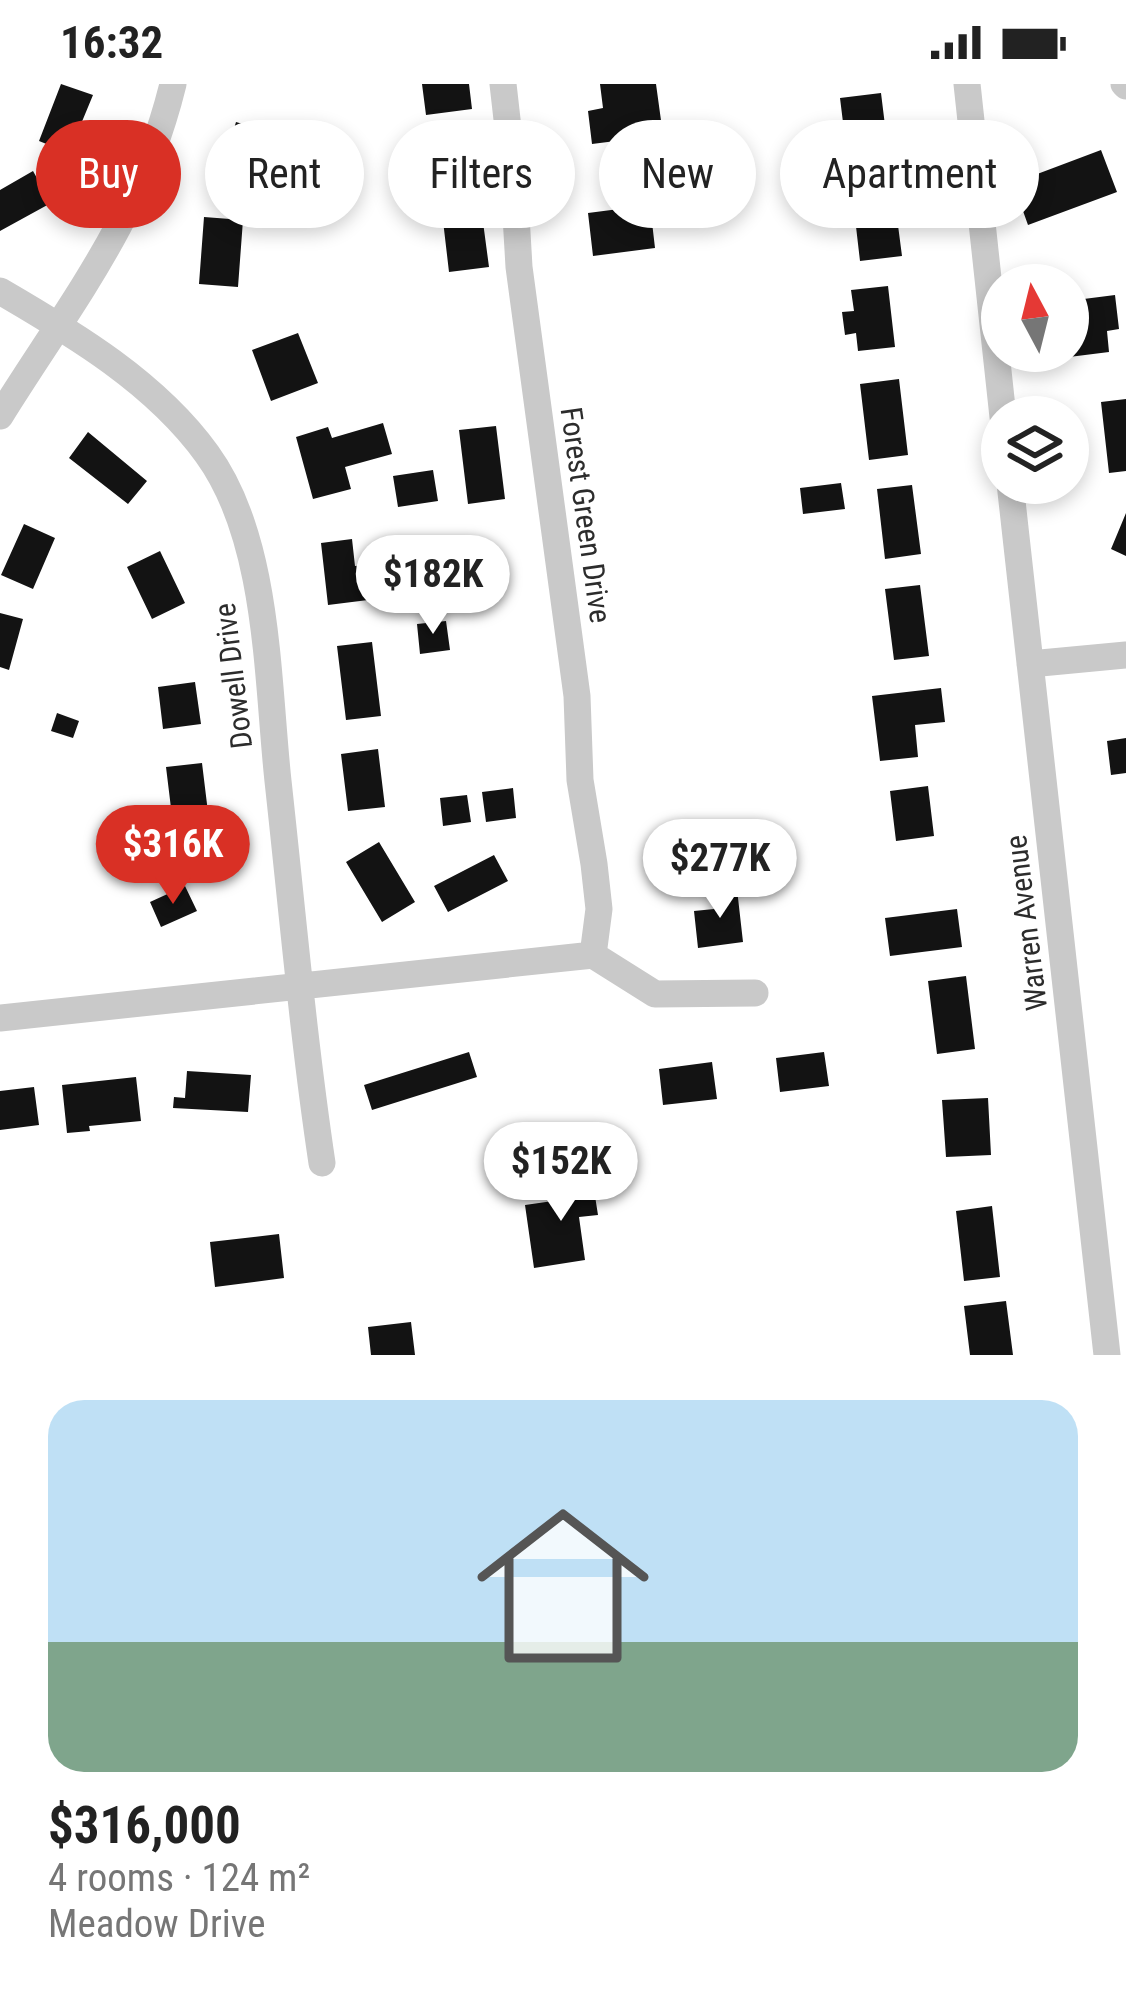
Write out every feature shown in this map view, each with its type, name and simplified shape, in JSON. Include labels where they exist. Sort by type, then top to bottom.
[{"type":"street","points":[[0,416],[62,326],[127,215],[162,130],[173,84]]},
{"type":"street","name":"Forest Green Drive","points":[[502,84],[519,267],[574,674],[580,781],[597,886],[593,955]]},
{"type":"street","points":[[967,84],[1001,396]]},
{"type":"street","name":"Dowell Drive","points":[[0,291],[62,326],[178,418],[208,456],[240,520],[260,617],[322,1163]]},
{"type":"street","name":"Warren Avenue","points":[[1012,504],[1107,1355]]},
{"type":"street","points":[[1030,664],[1126,655]]},
{"type":"street","points":[[0,1018],[593,955],[655,994],[755,993]]},
{"type":"building","points":[[61,84],[93,95],[83,120],[47,120]]},
{"type":"building","points":[[422,84],[469,84],[472,109],[426,115]]},
{"type":"building","points":[[600,84],[656,84],[661,120],[599,120],[599,143],[592,144],[588,111],[603,108]]},
{"type":"building","points":[[881,93],[884,120],[843,120],[840,98]]},
{"type":"building","points":[[1101,150],[1117,192],[1039,221],[1039,173]]},
{"type":"building","points":[[33,171],[36,211],[0,231],[0,190]]},
{"type":"building","points":[[599,212],[599,228],[653,228],[655,248],[593,256],[588,213]]},
{"type":"building","points":[[204,217],[205,228],[242,228],[238,287],[199,284]]},
{"type":"building","points":[[444,228],[484,228],[489,267],[449,272]]},
{"type":"building","points":[[856,228],[898,228],[902,256],[860,261]]},
{"type":"building","points":[[888,286],[895,347],[858,351],[856,333],[845,335],[842,312],[854,311],[851,290]]},
{"type":"building","points":[[1115,295],[1119,329],[1107,331],[1109,352],[1089,354],[1089,298]]},
{"type":"building","points":[[298,333],[318,383],[271,401],[252,350]]},
{"type":"building","points":[[899,379],[908,455],[869,460],[860,384]]},
{"type":"building","points":[[1126,399],[1126,471],[1109,473],[1101,402]]},
{"type":"building","points":[[383,423],[392,454],[345,467],[351,489],[313,499],[296,437],[328,427],[332,438]]},
{"type":"building","points":[[496,426],[505,499],[468,504],[459,430]]},
{"type":"building","points":[[88,432],[147,481],[128,504],[69,458]]},
{"type":"building","points":[[433,470],[438,501],[398,507],[393,476]]},
{"type":"building","points":[[841,483],[845,509],[803,514],[800,488]]},
{"type":"building","points":[[912,485],[921,554],[885,559],[877,489]]},
{"type":"building","points":[[1126,513],[1126,556],[1111,549]]},
{"type":"building","points":[[24,524],[55,538],[33,589],[1,575]]},
{"type":"building","points":[[352,539],[355,566],[372,564],[376,599],[328,605],[321,543]]},
{"type":"building","points":[[160,551],[185,603],[152,619],[127,567]]},
{"type":"building","points":[[920,585],[929,656],[894,660],[885,589]]},
{"type":"building","points":[[0,613],[23,619],[9,670],[0,667]]},
{"type":"building","points":[[446,621],[450,650],[420,654],[417,624]]},
{"type":"building","points":[[372,642],[381,716],[346,720],[337,646]]},
{"type":"building","points":[[195,682],[201,724],[163,729],[158,687]]},
{"type":"building","points":[[941,688],[945,722],[915,725],[918,757],[880,761],[872,696]]},
{"type":"building","points":[[57,713],[79,721],[73,738],[51,731]]},
{"type":"building","points":[[1126,738],[1126,773],[1111,775],[1107,741]]},
{"type":"building","points":[[378,749],[385,807],[348,811],[341,754]]},
{"type":"building","points":[[202,763],[211,837],[175,841],[166,767]]},
{"type":"building","points":[[928,786],[934,836],[896,841],[890,791]]},
{"type":"building","points":[[513,788],[516,818],[486,822],[482,792]]},
{"type":"building","points":[[467,795],[471,822],[443,826],[440,798]]},
{"type":"building","points":[[379,842],[415,902],[382,922],[346,862]]},
{"type":"building","points":[[494,855],[508,881],[448,912],[434,886]]},
{"type":"building","points":[[185,886],[197,911],[161,927],[150,902]]},
{"type":"building","points":[[737,889],[743,942],[698,948],[694,911],[714,909],[712,892]]},
{"type":"building","points":[[957,909],[962,947],[890,956],[885,918]]},
{"type":"building","points":[[966,976],[975,1049],[937,1054],[928,981]]},
{"type":"building","points":[[469,1052],[477,1077],[372,1110],[364,1085]]},
{"type":"building","points":[[824,1052],[829,1086],[780,1092],[776,1058]]},
{"type":"building","points":[[712,1062],[717,1099],[663,1105],[659,1069]]},
{"type":"building","points":[[187,1071],[251,1075],[248,1112],[173,1108],[174,1097],[185,1098]]},
{"type":"building","points":[[136,1077],[141,1121],[67,1133],[62,1085]]},
{"type":"building","points":[[34,1087],[39,1125],[0,1130],[0,1091]]},
{"type":"building","points":[[988,1098],[991,1155],[946,1157],[942,1100]]},
{"type":"building","points":[[592,1177],[598,1215],[579,1217],[585,1260],[534,1268],[525,1205],[560,1200],[558,1182]]},
{"type":"building","points":[[992,1206],[1000,1277],[964,1281],[956,1211]]},
{"type":"building","points":[[279,1234],[284,1278],[215,1287],[210,1242]]},
{"type":"building","points":[[1006,1301],[1013,1355],[970,1355],[964,1306]]},
{"type":"building","points":[[411,1322],[415,1355],[371,1355],[368,1327]]}]
